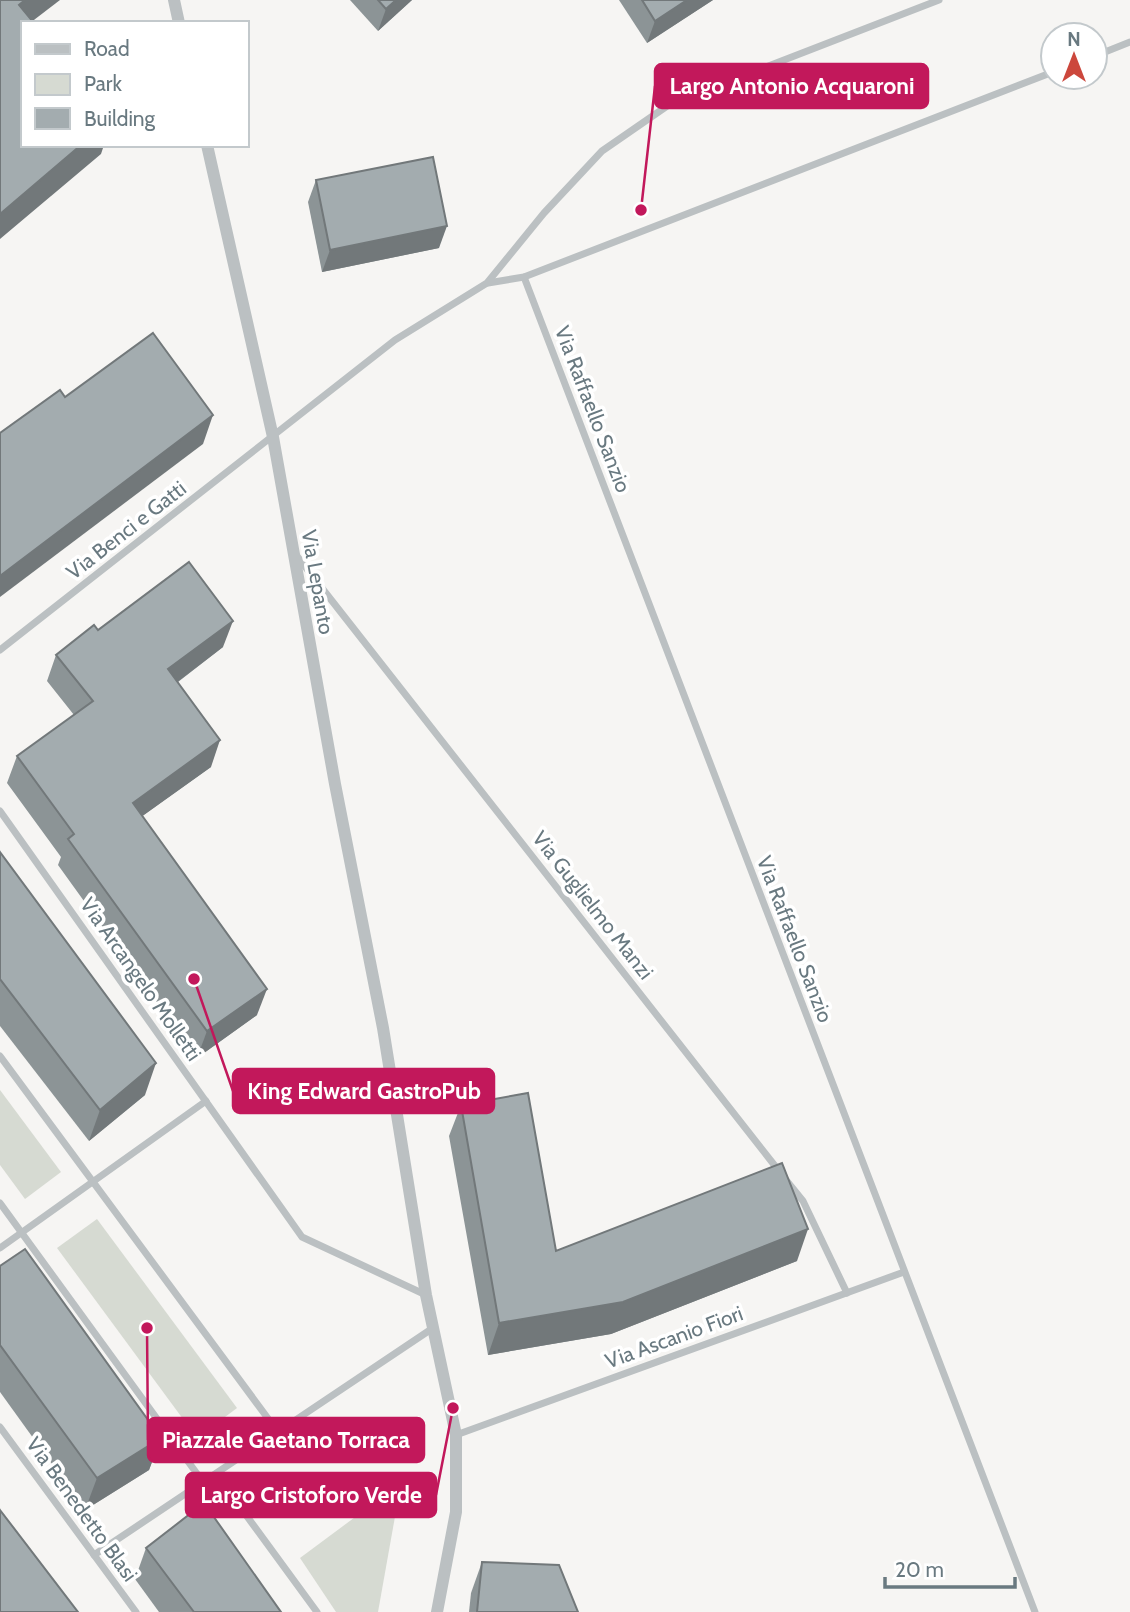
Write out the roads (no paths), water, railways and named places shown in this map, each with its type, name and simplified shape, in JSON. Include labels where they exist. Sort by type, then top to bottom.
[{"type":"street","points":[[174,0],[179,21]]},
{"type":"street","points":[[487,283],[544,213],[601,151],[670,104],[939,0]]},
{"type":"street","points":[[1109,50],[1130,42]]},
{"type":"street","points":[[487,283],[524,277],[1039,77]]},
{"type":"street","name":"Via Lepanto","points":[[207,147],[272,438],[383,1028],[426,1295]]},
{"type":"street","name":"Via Raffaello Sanzio","points":[[524,277],[1035,1612]]},
{"type":"street","name":"Via Benci e Gatti","points":[[0,650],[396,340],[487,283]]},
{"type":"street","name":"Via Guglielmo Manzi","points":[[292,550],[803,1201],[847,1293]]},
{"type":"street","name":"Via Arcangelo Molletti","points":[[0,811],[302,1237],[426,1295]]},
{"type":"street","points":[[0,1056],[278,1432]]},
{"type":"street","points":[[0,1248],[206,1101]]},
{"type":"street","points":[[0,1203],[203,1482]]},
{"type":"street","name":"Via Ascanio Fiori","points":[[456,1435],[904,1272]]},
{"type":"street","points":[[426,1295],[456,1435],[456,1512],[437,1611]]},
{"type":"street","points":[[94,1555],[433,1328]]},
{"type":"street","name":"Via Benedetto Blasi","points":[[0,1427],[136,1612]]},
{"type":"street","points":[[216,1474],[317,1612]]},
{"type":"place","name":"Largo Antonio Acquaroni","points":[[641,210]]},
{"type":"place","name":"King Edward GastroPub","points":[[194,979]]},
{"type":"place","name":"Piazzale Gaetano Torraca","points":[[147,1328]]},
{"type":"place","name":"Largo Cristoforo Verde","points":[[453,1408]]}]
